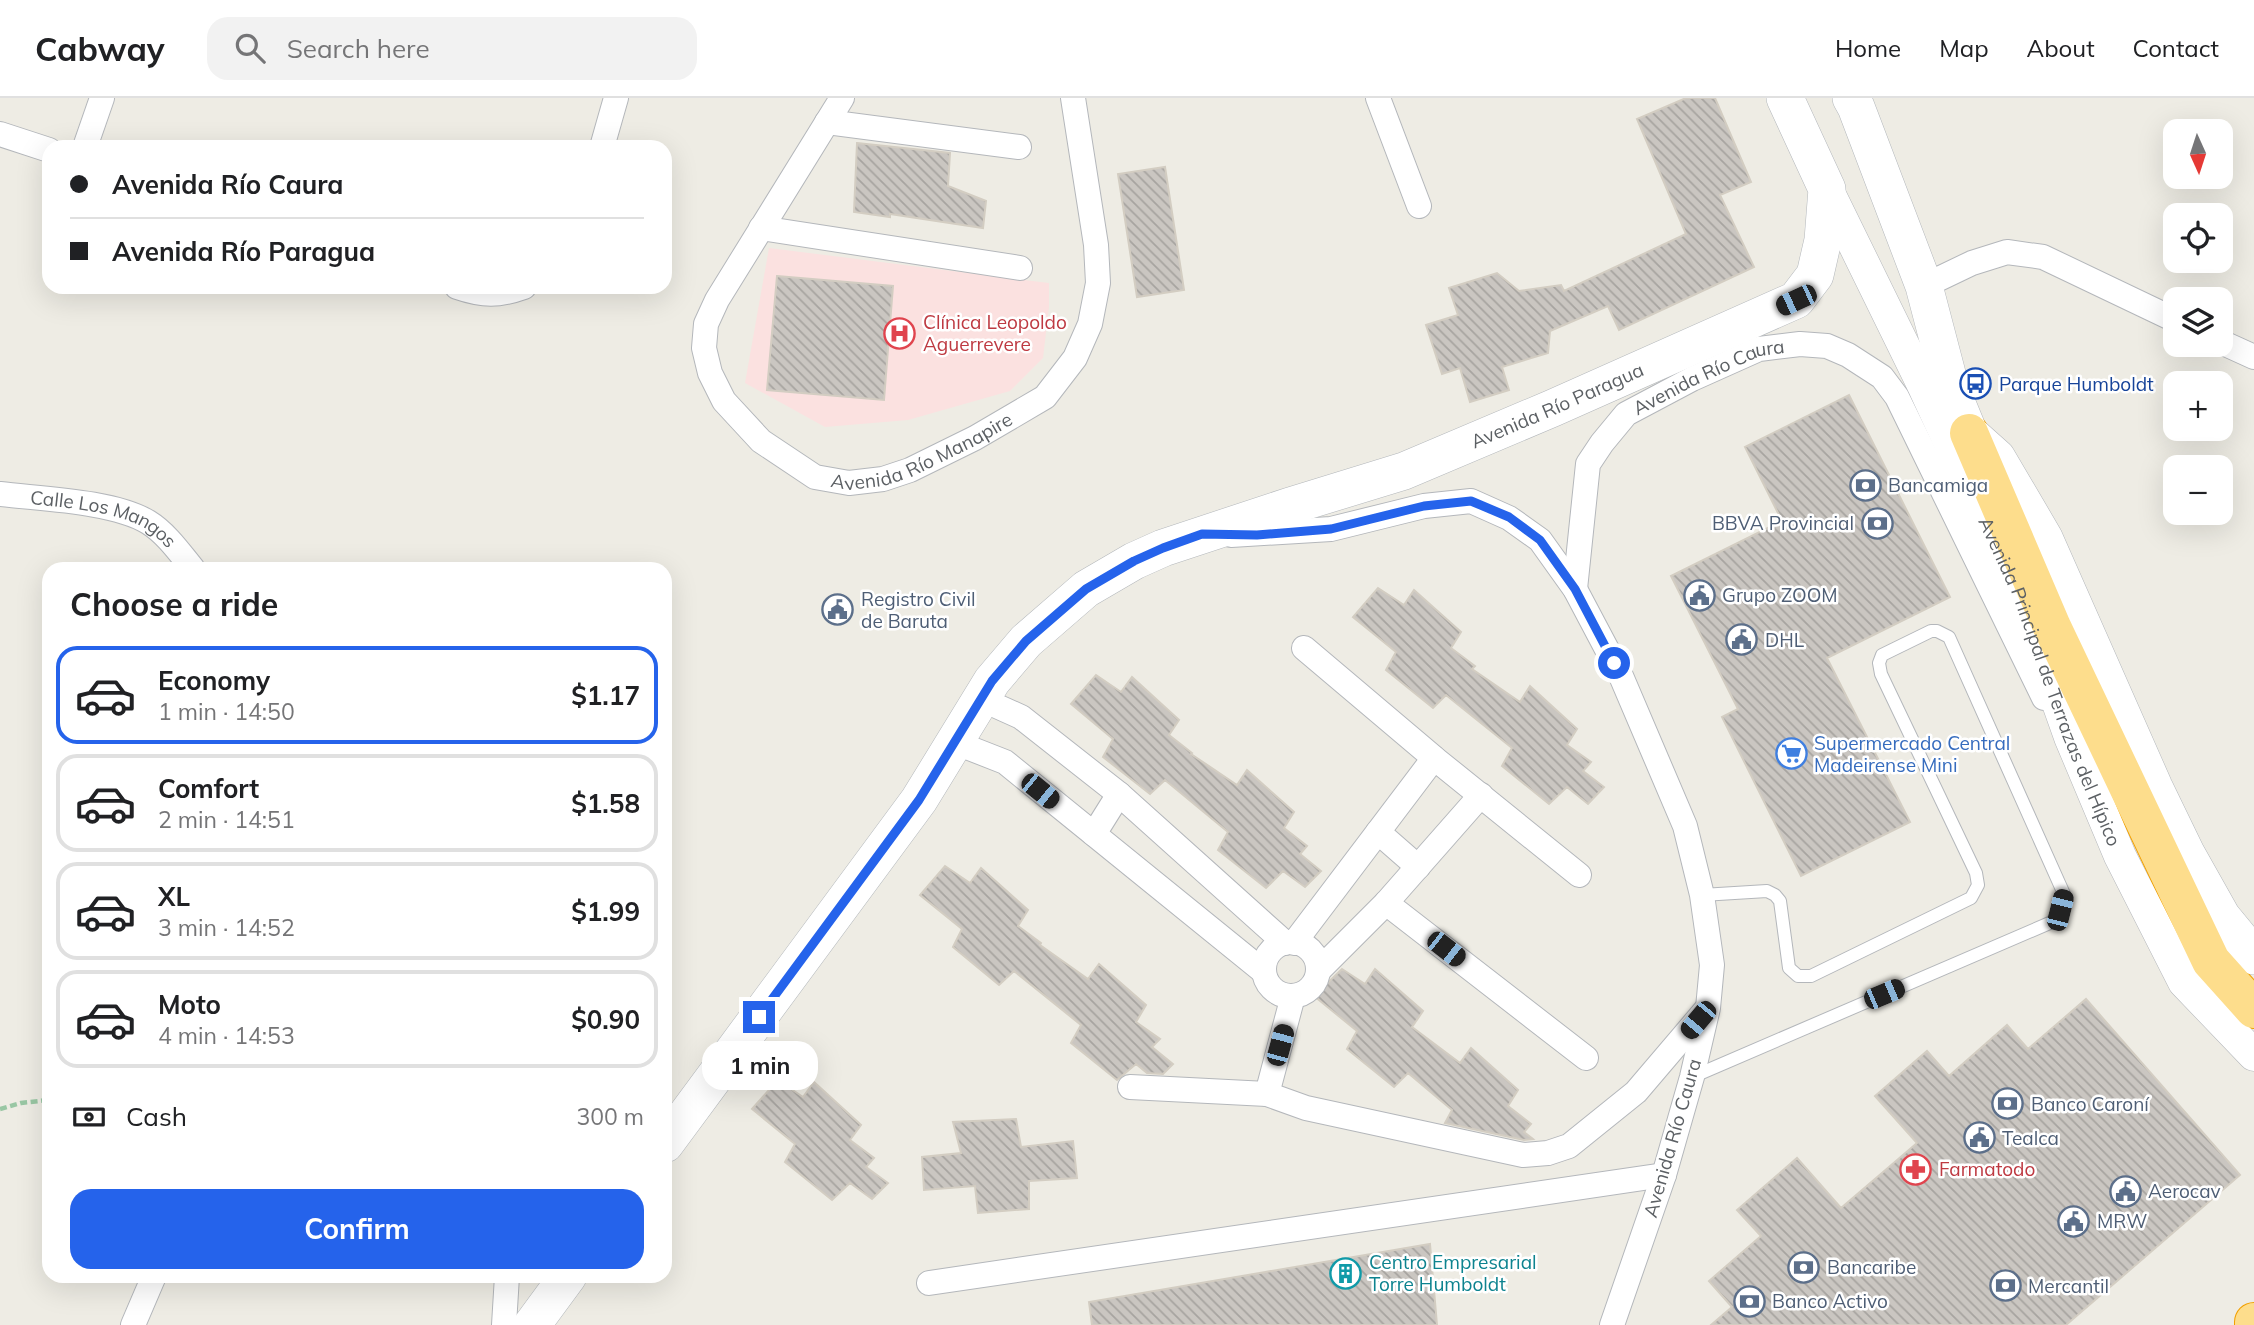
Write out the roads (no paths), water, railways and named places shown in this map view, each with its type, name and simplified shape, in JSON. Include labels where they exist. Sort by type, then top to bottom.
[{"type":"highway","points":[[1969,433],[2052,627],[2211,961],[2254,1009]]},
{"type":"main road","name":"Avenida Principal de Terrazas del Hípico","points":[[1785,98],[1827,189]]},
{"type":"main road","points":[[1851,98],[1924,286],[1951,389],[1969,433],[1997,458],[2044,538],[2186,853],[2222,916],[2252,955]]},
{"type":"main road","name":"Avenida Río Paragua","points":[[672,1135],[919,800],[992,681],[1026,641],[1086,589],[1134,561],[1202,534],[1404,471],[1796,300],[1815,275],[1823,240],[1827,189]]},
{"type":"main road","points":[[532,1325],[563,1283]]},
{"type":"street","points":[[87,140],[102,98]]},
{"type":"street","points":[[604,140],[617,98]]},
{"type":"street","name":"Avenida Río Manapire","points":[[842,98],[717,300],[706,324],[704,348],[710,373],[723,401],[761,441],[815,477],[849,483],[883,479],[909,470],[975,438],[1045,397],[1075,358],[1090,324],[1098,283],[1097,245],[1073,98]]},
{"type":"street","points":[[1378,98],[1419,206]]},
{"type":"street","points":[[827,122],[1019,147]]},
{"type":"street","points":[[0,134],[42,147]]},
{"type":"street","name":"Avenida Principal de Terrazas del Hípico","points":[[1827,189],[1924,387],[2018,593],[2070,737],[2120,856],[2184,982],[2254,1055]]},
{"type":"street","points":[[761,228],[1020,268]]},
{"type":"street","points":[[1924,286],[1972,262],[2007,252],[2043,257],[2163,314]]},
{"type":"street","name":"Avenida Río Caura","points":[[1612,1325],[1664,1175],[1692,1077],[1708,1008],[1712,965],[1702,895],[1685,826],[1621,676],[1575,589],[1588,464],[1602,443],[1626,414],[1692,379],[1759,349],[1800,344],[1827,346],[1848,355],[1882,377],[1897,397],[2052,715],[2070,737]]},
{"type":"street","points":[[2233,347],[2254,357]]},
{"type":"street","name":"Calle Los Mangos","points":[[0,494],[109,508],[148,522],[174,545],[187,562]]},
{"type":"street","name":"Avenida Río Paragua","points":[[1202,534],[1257,535],[1331,529],[1424,506],[1471,501],[1509,517],[1540,540],[1575,589]]},
{"type":"street","points":[[1304,648],[1579,875]]},
{"type":"street","points":[[981,699],[1021,717],[1119,794],[1289,943],[1306,947],[1315,957],[1319,970]]},
{"type":"street","points":[[954,742],[1005,762],[1264,972]]},
{"type":"street","points":[[1434,758],[1289,943],[1274,949],[1266,959],[1264,972],[1269,985],[1279,994],[1293,996],[1306,992],[1315,982],[1319,970],[1386,903],[1481,794]]},
{"type":"street","points":[[1094,834],[1119,794]]},
{"type":"street","points":[[1378,832],[1418,867]]},
{"type":"street","points":[[1386,903],[1586,1058]]},
{"type":"street","points":[[1268,1094],[1293,996]]},
{"type":"street","points":[[1130,1087],[1268,1094],[1306,1108],[1523,1155],[1548,1153],[1569,1146],[1636,1092],[1708,1008]]},
{"type":"street","points":[[929,1283],[1664,1175]]},
{"type":"street","points":[[133,1325],[151,1283]]},
{"type":"street","points":[[504,1325],[507,1283]]},
{"type":"lane","points":[[1692,1077],[2052,922],[2060,910],[2064,894],[1949,637],[1931,631],[1882,655],[1878,663],[1976,873],[1978,885],[1971,898],[1811,976],[1798,976],[1789,968],[1780,901],[1775,895],[1768,891],[1702,895]]},
{"type":"place","name":"Clínica Leopoldo Aguerrevere","points":[[900,333]]},
{"type":"place","name":"Parque Humboldt","points":[[1976,384]]},
{"type":"place","name":"Bancamiga","points":[[1865,485]]},
{"type":"place","name":"BBVA Provincial","points":[[1877,523]]},
{"type":"place","name":"Grupo ZOOM","points":[[1699,595]]},
{"type":"place","name":"Registro Civil de Baruta","points":[[838,610]]},
{"type":"place","name":"DHL","points":[[1742,640]]},
{"type":"place","name":"Supermercado Central Madeirense Mini","points":[[1791,754]]},
{"type":"place","name":"Banco Caroní","points":[[2008,1104]]},
{"type":"place","name":"Tealca","points":[[1979,1138]]},
{"type":"place","name":"Farmatodo","points":[[1916,1169]]},
{"type":"place","name":"Aerocav","points":[[2125,1191]]},
{"type":"place","name":"MRW","points":[[2074,1221]]},
{"type":"place","name":"Bancaribe","points":[[1804,1267]]},
{"type":"place","name":"Centro Empresarial Torre Humboldt","points":[[1346,1273]]},
{"type":"place","name":"Mercantil","points":[[2005,1286]]},
{"type":"place","name":"Banco Activo","points":[[1749,1301]]}]
